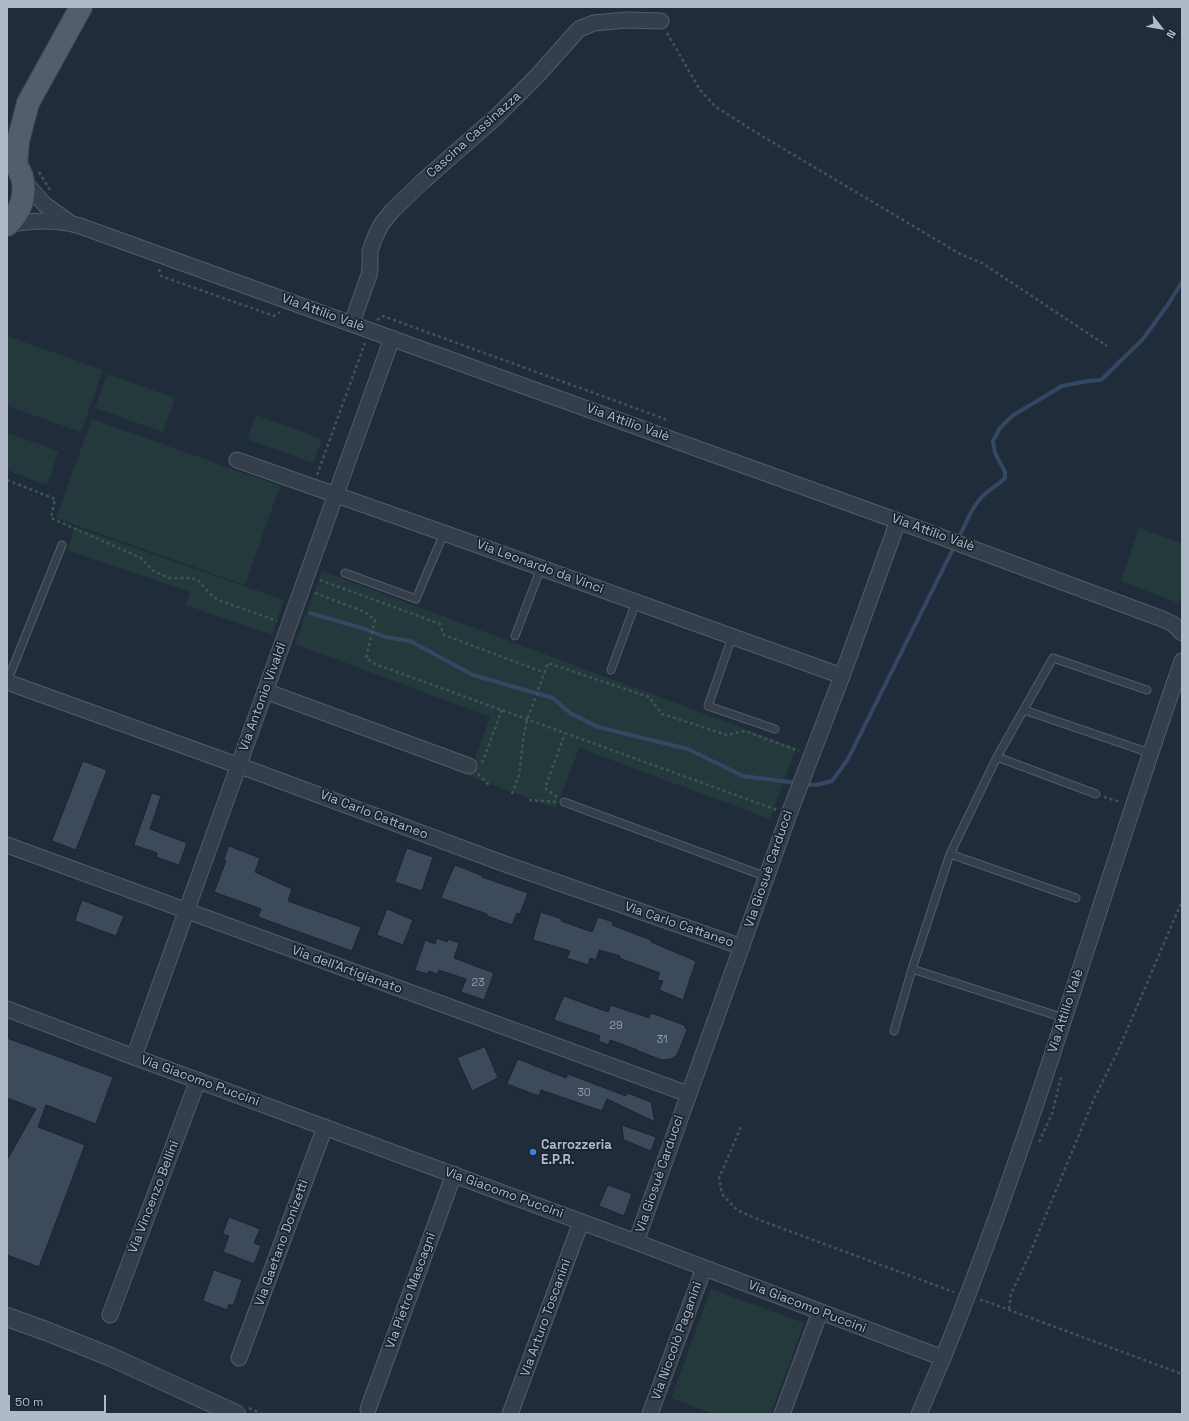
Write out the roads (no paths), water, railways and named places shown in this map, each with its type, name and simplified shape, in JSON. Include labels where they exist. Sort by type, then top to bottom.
[{"type":"main road","points":[[7,127],[28,103],[81,7]]},
{"type":"main road","points":[[7,225],[15,217],[21,206],[24,190],[15,167],[18,141],[28,103]]},
{"type":"street","name":"Cascina Cassinazza","points":[[352,323],[369,275],[370,251],[375,237],[382,223],[393,210],[422,182],[496,117],[537,76],[579,29],[594,23],[626,20],[661,21]]},
{"type":"street","name":"Via Attilio Valè","points":[[15,167],[44,204],[69,222],[946,538],[1165,620],[1173,624],[1182,633]]},
{"type":"street","name":"Via Attilio Valè","points":[[7,225],[33,220],[69,222]]},
{"type":"street","name":"Via Antonio Vivaldi","points":[[134,1057],[392,338]]},
{"type":"street","name":"Via Leonardo da Vinci","points":[[237,460],[336,494],[842,676]]},
{"type":"street","name":"Via Giosuè Carducci","points":[[636,1242],[795,796],[842,676],[898,521]]},
{"type":"street","name":"Via Attilio Valè","points":[[943,1358],[974,1299],[1034,1108],[1150,753],[1182,661]]},
{"type":"street","name":"Via Carlo Cattaneo","points":[[7,682],[238,765],[505,864],[742,947]]},
{"type":"street","points":[[265,691],[469,766]]},
{"type":"street","name":"Via dell'Artigianato","points":[[7,846],[688,1094]]},
{"type":"street","name":"Via Giacomo Puccini","points":[[7,1008],[134,1057],[454,1174],[943,1358]]},
{"type":"street","name":"Via Vincenzo Bellini","points":[[110,1315],[198,1080]]},
{"type":"street","name":"Via Gaetano Donizetti","points":[[240,1358],[325,1128]]},
{"type":"street","name":"Via Pietro Mascagni","points":[[368,1409],[454,1174]]},
{"type":"street","name":"Via Arturo Toscanini","points":[[510,1414],[581,1222]]},
{"type":"street","name":"Via Niccolò Paganini","points":[[650,1414],[704,1268]]},
{"type":"street","points":[[782,1414],[820,1312]]},
{"type":"street","points":[[7,1317],[111,1356],[236,1414]]},
{"type":"street","points":[[919,1414],[943,1358]]},
{"type":"lane","points":[[345,573],[416,599],[444,533]]},
{"type":"lane","points":[[7,682],[62,545]]},
{"type":"lane","points":[[515,636],[541,568]]},
{"type":"lane","points":[[611,670],[636,602]]},
{"type":"lane","points":[[732,637],[708,706],[775,729]]},
{"type":"lane","points":[[894,1031],[912,969],[950,854],[997,757],[1052,658],[1147,690]]},
{"type":"lane","points":[[1024,710],[1150,753]]},
{"type":"lane","points":[[997,757],[1096,794]]},
{"type":"lane","points":[[564,802],[767,877]]},
{"type":"lane","points":[[950,854],[1076,898]]},
{"type":"lane","points":[[912,969],[1064,1018]]},
{"type":"waterway","points":[[958,539],[980,498],[1005,478],[1005,472],[995,453],[993,441],[1000,428],[1012,416],[1062,386],[1101,380],[1143,339],[1182,282]]},
{"type":"waterway","points":[[803,784],[816,785],[832,781],[848,759],[955,545]]},
{"type":"waterway","points":[[310,613],[365,629],[385,637],[410,641],[473,675],[553,698],[570,713],[598,727],[688,749],[743,776],[797,783]]},
{"type":"place","name":"Carrozzeria E.P.R.","points":[[533,1152]]}]
